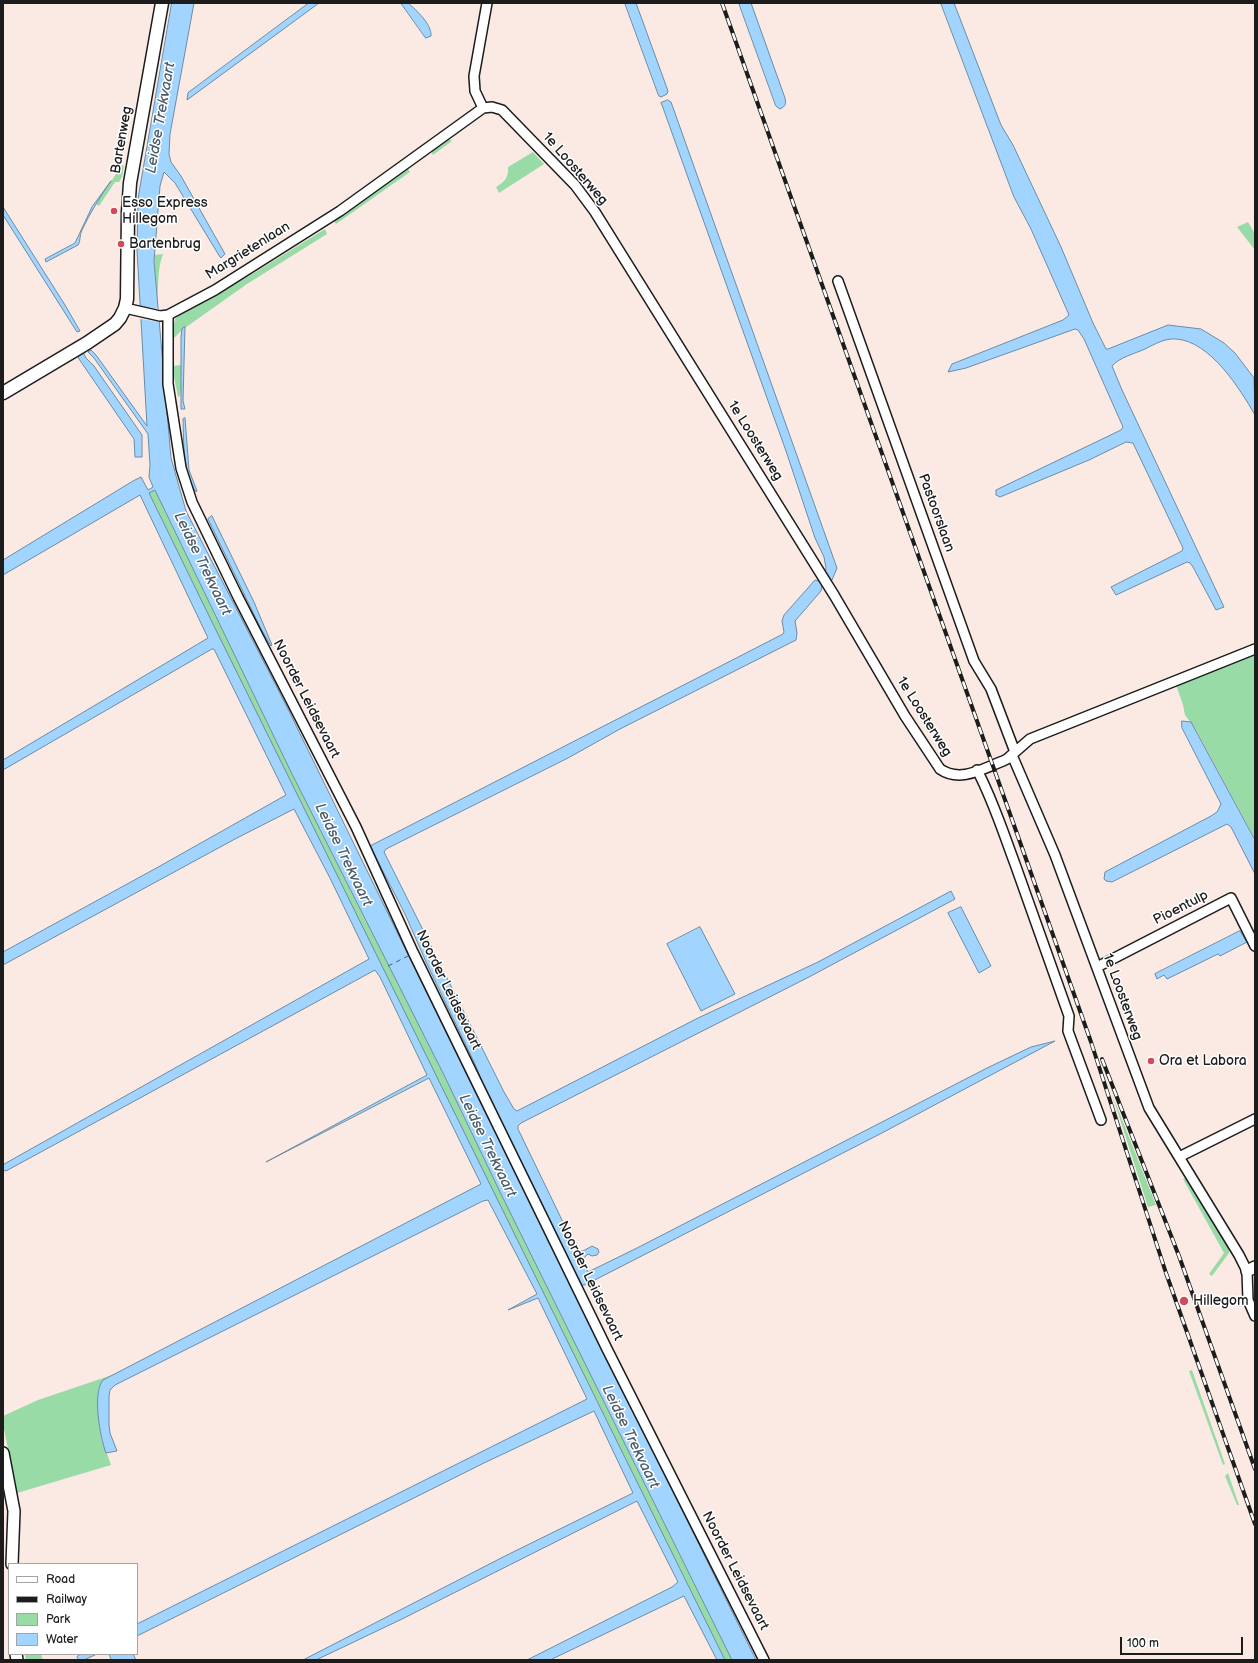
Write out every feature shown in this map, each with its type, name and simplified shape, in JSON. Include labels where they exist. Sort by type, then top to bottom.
[{"type":"main road","name":"Bartenweg","points":[[125,308],[127,299],[130,183],[162,3]]},
{"type":"main road","points":[[3,393],[97,337],[115,324],[125,308]]},
{"type":"street","points":[[483,108],[475,91],[474,76],[487,3]]},
{"type":"street","name":"1e Loosterweg","points":[[483,108],[492,107],[502,110],[575,185],[595,212],[830,588],[934,762],[946,773],[955,776],[963,775],[1007,759],[1014,753],[1055,855],[1149,1108],[1251,1269]]},
{"type":"street","name":"Margrietenlaan","points":[[164,316],[215,290],[340,211],[483,108]]},
{"type":"street","name":"Pastoorslaan","points":[[838,280],[974,661],[991,689],[1014,753]]},
{"type":"street","points":[[125,308],[164,316]]},
{"type":"street","name":"Noorder Leidsevaart","points":[[164,316],[168,384],[180,468],[192,502],[238,597],[356,827],[413,952],[607,1348],[764,1660]]},
{"type":"street","points":[[1014,753],[1030,739],[1049,730],[1255,649]]},
{"type":"street","points":[[977,770],[994,808],[1036,922],[1069,1016],[1068,1031],[1101,1120]]},
{"type":"street","name":"Pioentulp","points":[[1097,967],[1231,898],[1255,946]]},
{"type":"street","points":[[1180,1157],[1255,1119]]},
{"type":"street","points":[[1251,1269],[1248,1300],[1255,1316]]},
{"type":"street","points":[[3,1453],[14,1511],[12,1563]]},
{"type":"green space","points":[[449,139],[452,141],[433,155],[431,151]]},
{"type":"green space","points":[[533,152],[544,164],[499,193],[496,187],[508,174],[508,167]]},
{"type":"green space","points":[[122,165],[124,166],[122,177],[119,182],[115,182],[99,206],[96,204]]},
{"type":"green space","points":[[408,169],[410,172],[336,224],[334,221]]},
{"type":"green space","points":[[1248,222],[1255,234],[1255,250],[1237,227]]},
{"type":"green space","points":[[325,229],[327,234],[247,284],[182,330],[171,341],[175,319],[180,315],[249,276]]},
{"type":"green space","points":[[163,254],[159,272],[157,302],[154,255]]},
{"type":"green space","points":[[181,365],[182,384],[180,396],[178,397],[172,366]]},
{"type":"green space","points":[[155,490],[291,772],[444,1075],[501,1194],[732,1660],[725,1660],[283,768],[149,493]]},
{"type":"green space","points":[[1255,655],[1255,839],[1196,730],[1185,715],[1176,685]]},
{"type":"green space","points":[[1112,1094],[1156,1205],[1148,1207]]},
{"type":"green space","points":[[1185,1178],[1229,1249],[1229,1253],[1212,1276],[1209,1274],[1224,1253],[1183,1179]]},
{"type":"green space","points":[[1192,1370],[1225,1464],[1223,1465],[1189,1371]]},
{"type":"green space","points":[[115,1374],[103,1380],[98,1390],[101,1437],[111,1465],[17,1493],[3,1424],[3,1416],[38,1400]]},
{"type":"green space","points":[[1228,1473],[1239,1505],[1237,1505],[1225,1476]]},
{"type":"green space","points":[[25,1655],[41,1655],[43,1660],[26,1660]]},
{"type":"water","name":"Leidse Trekvaart","points":[[172,3],[194,3],[170,134],[169,154],[171,162],[181,176],[225,254],[221,258],[220,257],[175,183],[164,172],[160,186],[154,261],[171,458],[186,511],[286,705],[489,1120],[496,1116],[475,1064],[426,962],[405,914],[370,846],[783,634],[782,621],[784,615],[815,580],[819,581],[822,586],[821,591],[795,621],[797,633],[796,640],[620,729],[568,758],[386,849],[384,852],[504,1092],[514,1109],[517,1111],[698,1018],[818,962],[951,891],[955,899],[809,977],[521,1123],[518,1126],[518,1129],[577,1251],[583,1251],[592,1246],[598,1249],[599,1252],[597,1255],[592,1256],[588,1254],[582,1260],[588,1272],[987,1068],[1031,1047],[1055,1041],[880,1134],[585,1285],[579,1283],[503,1130],[496,1133],[756,1660],[732,1660],[501,1194],[444,1075],[291,772],[155,490],[149,493],[725,1660],[717,1660],[684,1596],[550,1660],[527,1660],[672,1587],[678,1582],[637,1501],[400,1620],[316,1660],[303,1660],[505,1556],[633,1493],[594,1411],[484,1463],[138,1636],[138,1624],[587,1399],[538,1298],[508,1310],[537,1294],[488,1200],[483,1201],[115,1385],[110,1390],[109,1396],[109,1425],[110,1433],[117,1451],[106,1453],[101,1437],[98,1415],[98,1395],[103,1380],[481,1184],[429,1078],[266,1162],[427,1075],[380,977],[375,970],[6,1171],[3,1170],[3,1165],[6,1163],[369,959],[330,878],[294,809],[235,839],[3,965],[3,952],[286,795],[214,649],[3,770],[3,760],[208,638],[140,495],[3,575],[3,560],[133,481],[141,477],[148,490],[153,487],[149,477],[150,465],[148,434],[94,358],[88,352],[91,350],[96,355],[147,426],[137,250],[138,199]]},
{"type":"water","points":[[309,3],[319,3],[187,100],[188,93]]},
{"type":"water","points":[[401,3],[408,3],[419,13],[429,27],[431,36],[426,38]]},
{"type":"water","points":[[625,3],[636,3],[668,91],[667,94],[661,97],[659,96]]},
{"type":"water","points":[[739,3],[751,3],[785,98],[785,105],[780,109],[776,106]]},
{"type":"water","points":[[941,3],[954,3],[1001,125],[1013,145],[1061,247],[1093,323],[1106,349],[1168,325],[1201,329],[1224,343],[1235,353],[1254,378],[1255,415],[1241,392],[1223,368],[1201,348],[1189,342],[1176,339],[1164,340],[1123,358],[1112,366],[1224,607],[1216,610],[1193,567],[1187,562],[1116,595],[1111,587],[1182,551],[1183,548],[1133,443],[1126,442],[1089,460],[1000,497],[996,495],[996,490],[1121,430],[1123,427],[1084,339],[1078,330],[1075,329],[966,368],[948,372],[952,364],[1063,320],[1069,315],[1031,229],[1014,197]]},
{"type":"water","points":[[668,100],[671,102],[837,568],[832,580],[828,579],[825,575],[826,568],[824,557],[815,538],[786,451],[661,103]]},
{"type":"water","points":[[111,181],[95,205],[85,224],[81,232],[78,245],[46,262],[45,259],[75,243],[92,207]]},
{"type":"water","points":[[3,207],[80,331],[77,332],[3,215]]},
{"type":"water","points":[[185,327],[183,401],[185,409],[181,409],[181,337],[182,329]]},
{"type":"water","points":[[84,354],[142,435],[142,457],[135,457],[134,439],[79,359],[78,356]]},
{"type":"water","points":[[185,418],[189,470],[197,491],[196,492],[191,484],[186,466],[183,419]]},
{"type":"water","points":[[212,516],[254,602],[272,645],[271,646],[261,629],[208,519]]},
{"type":"water","points":[[1182,721],[1191,722],[1255,840],[1255,874],[1231,827],[1227,824],[1112,882],[1106,881],[1104,879],[1105,872],[1211,816],[1217,812],[1221,804],[1182,728]]},
{"type":"water","points":[[961,907],[991,966],[979,973],[948,913]]},
{"type":"water","points":[[700,927],[735,994],[701,1011],[667,944]]},
{"type":"water","points":[[1240,931],[1247,942],[1220,956],[1218,954],[1167,979],[1164,975],[1157,979],[1155,974]]},
{"type":"water","points":[[80,1655],[95,1655],[84,1660],[79,1660],[77,1657]]},
{"type":"water","points":[[110,1655],[134,1655],[136,1660],[112,1660]]},
{"type":"pier","points":[[139,306],[159,309],[160,322],[140,319]]},
{"type":"ferry route","points":[[388,966],[408,956]]},
{"type":"railway","points":[[722,3],[1091,1042],[1166,1273],[1255,1524]]},
{"type":"railway","points":[[1102,1059],[1179,1256],[1255,1469]]},
{"type":"place","name":"Esso Express Hillegom","points":[[114,211]]},
{"type":"place","name":"Bartenbrug","points":[[121,244]]},
{"type":"place","name":"Ora et Labora","points":[[1151,1061]]},
{"type":"place","name":"Hillegom","points":[[1184,1301]]}]
